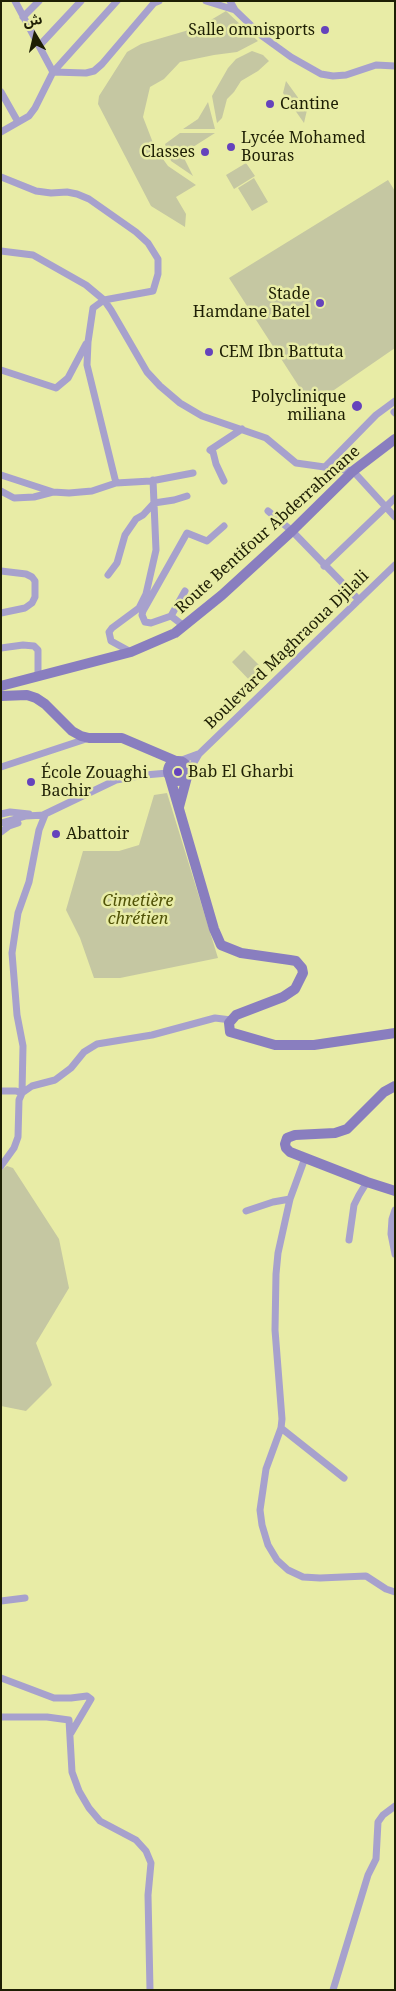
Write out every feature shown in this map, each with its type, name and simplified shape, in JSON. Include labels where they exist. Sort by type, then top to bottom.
[{"type":"main road","name":"Route Bentifour Abderrahmane","points":[[1,686],[130,652],[175,633],[222,595],[292,531],[353,471],[395,439]]},
{"type":"main road","points":[[1,696],[27,695],[36,698],[80,736],[89,738],[122,738],[186,764],[188,774],[179,808]]},
{"type":"main road","points":[[143,747],[169,774],[180,782],[188,774]]},
{"type":"main road","points":[[178,761],[170,766],[169,774],[214,929],[221,945],[241,953],[296,961],[302,968],[303,973],[295,989],[283,997],[238,1013],[230,1020],[228,1029],[234,1034],[275,1045],[314,1045],[395,1033]]},
{"type":"main road","points":[[395,1086],[384,1092],[347,1129],[335,1133],[295,1135],[287,1138],[285,1144],[287,1150],[305,1158],[395,1191]]},
{"type":"street","points":[[14,1],[53,72]]},
{"type":"street","points":[[23,17],[39,1]]},
{"type":"street","points":[[39,46],[82,1]]},
{"type":"street","points":[[1,132],[29,116],[53,72],[117,1]]},
{"type":"street","points":[[206,1],[235,10]]},
{"type":"street","points":[[230,1],[235,10],[262,36],[291,57],[321,74],[332,76],[346,75],[376,65],[395,66]]},
{"type":"street","points":[[53,72],[86,73],[94,71],[154,2]]},
{"type":"street","points":[[1,92],[18,122]]},
{"type":"street","points":[[1,177],[36,191],[77,194],[88,199],[136,232],[148,243],[158,259],[158,274],[153,291],[104,300],[93,308],[87,365],[116,482]]},
{"type":"street","points":[[1,251],[33,255],[86,285],[104,300],[147,372],[180,403],[202,416],[266,438],[296,463],[353,471],[395,517]]},
{"type":"street","points":[[1,370],[56,388],[68,378],[88,342]]},
{"type":"street","points":[[325,467],[376,414],[395,401]]},
{"type":"street","points":[[224,481],[210,450],[242,429]]},
{"type":"street","points":[[1,475],[55,492],[69,493],[92,491],[116,482],[153,480],[193,473]]},
{"type":"street","points":[[130,652],[111,641],[109,632],[139,608],[146,594],[156,550],[153,480]]},
{"type":"street","points":[[1,491],[14,498],[34,497],[55,492]]},
{"type":"street","points":[[108,575],[117,563],[125,535],[130,526],[154,502],[174,500],[187,496]]},
{"type":"street","points":[[324,566],[395,498]]},
{"type":"street","points":[[268,511],[292,531],[359,600]]},
{"type":"street","points":[[184,591],[171,616],[151,623],[145,622],[142,614],[187,533],[207,541],[224,526]]},
{"type":"street","name":"Boulevard Maghraoua Djilali","points":[[199,754],[395,566]]},
{"type":"street","points":[[1,571],[26,574],[35,581],[35,597],[32,603],[25,608],[1,613]]},
{"type":"street","points":[[171,616],[184,626]]},
{"type":"street","points":[[1,648],[23,645],[34,646],[38,650],[38,677]]},
{"type":"street","points":[[1,767],[89,738]]},
{"type":"street","points":[[178,761],[199,754]]},
{"type":"street","points":[[188,774],[199,754]]},
{"type":"street","points":[[1,832],[9,826],[45,815],[116,780],[145,775],[169,774]]},
{"type":"street","points":[[1,814],[45,815]]},
{"type":"street","points":[[1,823],[35,815]]},
{"type":"street","points":[[1,1166],[14,1148],[18,1137],[19,1100],[22,1093],[23,1046],[17,1015],[12,953],[18,913],[29,882],[38,830],[45,815]]},
{"type":"street","points":[[22,1093],[32,1086],[55,1080],[71,1068],[84,1052],[96,1044],[152,1035],[215,1018],[230,1020]]},
{"type":"street","points":[[1,1091],[22,1093]]},
{"type":"street","points":[[305,1158],[290,1199],[278,1253],[275,1330],[282,1419],[281,1428],[266,1469],[260,1510],[262,1525],[268,1545],[277,1560],[288,1570],[303,1577],[335,1578],[366,1576],[386,1589],[395,1592]]},
{"type":"street","points":[[349,1240],[354,1205],[367,1182]]},
{"type":"street","points":[[246,1211],[273,1202],[290,1199]]},
{"type":"street","points":[[395,1210],[392,1218],[391,1234],[395,1254]]},
{"type":"street","points":[[281,1428],[344,1478]]},
{"type":"street","points":[[1,1601],[25,1598]]},
{"type":"street","points":[[1,1678],[54,1698],[87,1696],[90,1699],[71,1733]]},
{"type":"street","points":[[1,1717],[47,1717],[69,1720],[72,1772],[79,1791],[89,1808],[100,1821],[136,1840],[146,1852],[151,1863],[148,1895],[150,1990]]},
{"type":"street","points":[[333,1990],[368,1875],[376,1859],[378,1822],[390,1808],[395,1806]]},
{"type":"green space","points":[[226,11],[258,41],[237,52],[180,62],[164,79],[150,87],[143,117],[155,148],[168,166],[196,185],[176,197],[186,214],[185,227],[151,206],[98,104],[99,96],[127,52],[141,44],[199,27]]},
{"type":"green space","points":[[252,51],[263,55],[269,61],[258,71],[241,81],[227,99],[222,118],[217,123],[212,96],[228,68],[236,59]]},
{"type":"green space","points":[[286,81],[307,110],[304,123],[283,93]]},
{"type":"green space","points":[[208,102],[215,129],[183,129],[198,119]]},
{"type":"green space","points":[[180,133],[215,133],[182,154],[193,176],[171,161],[165,144]]},
{"type":"green space","points":[[246,163],[255,176],[234,189],[226,175]]},
{"type":"green space","points":[[254,178],[268,202],[252,211],[238,188]]},
{"type":"green space","name":"Stade Hamdane Batel","points":[[388,180],[395,191],[395,348],[321,399],[307,399],[229,278]]},
{"type":"green space","points":[[244,650],[267,673],[254,685],[232,662]]},
{"type":"green space","name":"Cimetière chrétien","points":[[167,793],[218,958],[120,978],[94,978],[80,938],[66,910],[83,851],[119,851],[139,845],[154,795]]},
{"type":"green space","points":[[7,1166],[13,1168],[59,1239],[69,1288],[36,1343],[52,1385],[26,1411],[1,1406],[1,1170]]},
{"type":"place","name":"Salle omnisports","points":[[325,30]]},
{"type":"place","name":"Cantine","points":[[270,104]]},
{"type":"place","name":"Lycée Mohamed Bouras","points":[[231,147]]},
{"type":"place","name":"Classes","points":[[205,152]]},
{"type":"place","name":"Stade Hamdane Batel","points":[[320,303]]},
{"type":"place","name":"CEM Ibn Battuta","points":[[209,352]]},
{"type":"place","name":"Polyclinique miliana","points":[[357,406]]},
{"type":"place","name":"Bab El Gharbi","points":[[178,772]]},
{"type":"place","name":"École Zouaghi Bachir","points":[[31,782]]},
{"type":"place","name":"Abattoir","points":[[56,834]]}]
